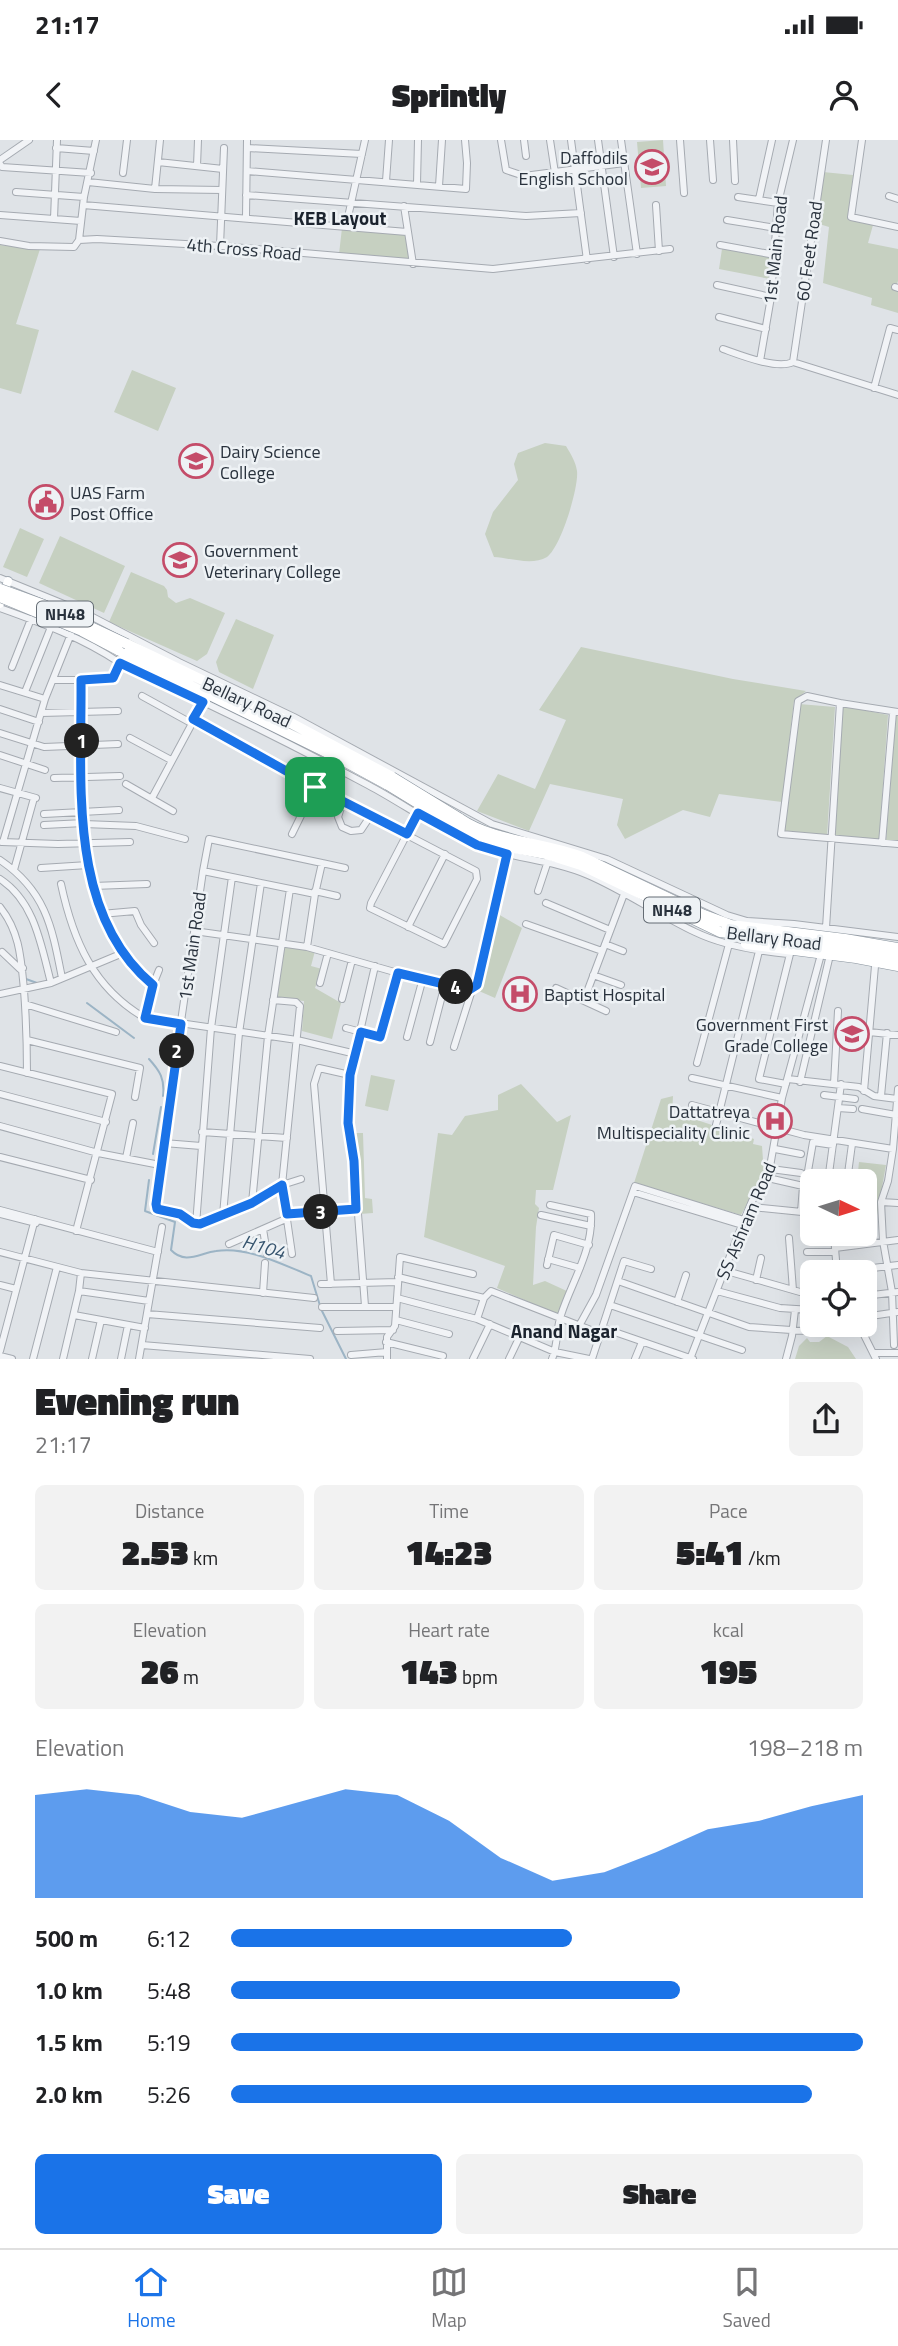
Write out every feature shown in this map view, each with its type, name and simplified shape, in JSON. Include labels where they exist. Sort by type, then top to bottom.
[{"type":"highway","name":"NH48","points":[[3,583],[85,623],[123,653]]},
{"type":"highway","name":"NH48","points":[[0,597],[82,631],[123,653],[182,667]]},
{"type":"highway","name":"Bellary Road","points":[[123,653],[390,781]]},
{"type":"highway","name":"Bellary Road","points":[[182,667],[285,720],[508,851],[546,855],[582,865],[707,927],[737,936],[829,945],[898,956]]},
{"type":"highway","name":"Bellary Road","points":[[457,822],[503,837],[561,849],[731,925],[898,948]]},
{"type":"highway","points":[[737,936],[746,943],[898,968]]},
{"type":"main road","points":[[0,606],[3,583]]},
{"type":"street","points":[[29,140],[22,142],[0,162],[2,167],[91,173]]},
{"type":"street","points":[[79,240],[83,201],[96,140]]},
{"type":"street","points":[[122,173],[127,140]]},
{"type":"street","points":[[155,189],[160,140]]},
{"type":"street","points":[[197,166],[198,140]]},
{"type":"street","points":[[346,226],[365,140]]},
{"type":"street","points":[[386,181],[389,140]]},
{"type":"street","points":[[418,140],[418,184]]},
{"type":"street","points":[[439,186],[442,140]]},
{"type":"street","points":[[247,171],[466,189],[465,140]]},
{"type":"street","points":[[501,140],[506,170],[513,174],[529,176],[624,163]]},
{"type":"street","points":[[524,140],[526,156]]},
{"type":"street","points":[[550,140],[555,173]]},
{"type":"street","points":[[571,140],[587,260]]},
{"type":"street","points":[[598,140],[614,257]]},
{"type":"street","points":[[621,140],[637,254]]},
{"type":"street","points":[[680,140],[684,193]]},
{"type":"street","points":[[710,140],[713,180]]},
{"type":"street","points":[[733,140],[735,181]]},
{"type":"street","points":[[759,199],[772,140]]},
{"type":"street","name":"1st Main Road","points":[[760,361],[771,297],[778,203],[793,140]]},
{"type":"street","name":"60 Feet Road","points":[[793,362],[826,140]]},
{"type":"street","points":[[862,140],[851,217],[898,227]]},
{"type":"street","points":[[54,219],[57,144],[94,151]]},
{"type":"street","points":[[246,217],[247,144],[362,154]]},
{"type":"street","points":[[220,246],[224,148]]},
{"type":"street","points":[[158,162],[223,169]]},
{"type":"street","points":[[88,182],[155,189],[222,190]]},
{"type":"street","points":[[16,192],[56,194],[83,201],[222,216],[407,232]]},
{"type":"street","points":[[246,195],[526,216],[580,213]]},
{"type":"street","points":[[889,196],[898,199]]},
{"type":"street","points":[[738,197],[778,203]]},
{"type":"street","points":[[656,205],[659,251]]},
{"type":"street","points":[[404,206],[413,264]]},
{"type":"street","points":[[0,215],[81,221]]},
{"type":"street","points":[[727,220],[776,228]]},
{"type":"street","name":"4th Cross Road","points":[[0,241],[29,246],[74,247],[79,240],[97,239],[220,246],[493,269],[670,249]]},
{"type":"street","points":[[720,246],[775,255]]},
{"type":"street","points":[[717,285],[771,297]]},
{"type":"street","points":[[719,317],[766,329]]},
{"type":"street","points":[[874,388],[890,328],[898,330]]},
{"type":"street","points":[[723,349],[760,361],[787,365],[793,362],[898,395]]},
{"type":"street","points":[[3,583],[81,611],[182,667],[305,722],[492,824],[607,859],[727,915],[747,921],[898,937]]},
{"type":"street","points":[[0,606],[97,648],[123,653],[203,702],[305,752],[477,845],[548,861],[590,876],[696,933],[729,944],[760,951],[898,968]]},
{"type":"street","points":[[81,611],[45,699],[1,842],[130,842]]},
{"type":"street","points":[[12,667],[31,619]]},
{"type":"street","points":[[24,692],[51,627]]},
{"type":"street","points":[[53,680],[113,678],[123,653]]},
{"type":"street","points":[[81,680],[83,811],[88,865],[107,929],[139,973],[153,985]]},
{"type":"street","points":[[0,685],[45,699]]},
{"type":"street","points":[[142,696],[192,721],[315,787],[371,815],[407,834],[445,854],[476,871],[478,875],[446,942],[440,944],[370,908],[407,834],[418,813]]},
{"type":"street","points":[[882,843],[895,712],[807,696],[798,701],[781,834],[832,839],[882,843],[898,844]]},
{"type":"street","points":[[152,798],[203,702]]},
{"type":"street","points":[[826,928],[841,703]]},
{"type":"street","points":[[0,709],[39,722]]},
{"type":"street","points":[[41,713],[118,711]]},
{"type":"street","points":[[0,733],[44,747],[118,744]]},
{"type":"street","points":[[130,738],[171,760]]},
{"type":"street","points":[[0,755],[45,770]]},
{"type":"street","points":[[54,778],[120,776]]},
{"type":"street","points":[[126,784],[173,811]]},
{"type":"street","points":[[292,834],[315,787]]},
{"type":"street","points":[[0,788],[36,798],[14,870]]},
{"type":"street","points":[[343,801],[338,817],[342,827],[361,830],[371,815]]},
{"type":"street","points":[[44,814],[119,810]]},
{"type":"street","points":[[44,825],[136,826],[185,839]]},
{"type":"street","name":"1st Main Road","points":[[196,1225],[180,1214],[157,1209],[156,1204],[209,839],[322,863]]},
{"type":"street","points":[[454,1047],[472,990],[477,985],[508,851]]},
{"type":"street","points":[[408,927],[445,854]]},
{"type":"street","points":[[0,860],[31,886],[46,910],[62,978]]},
{"type":"street","points":[[538,891],[548,861]]},
{"type":"street","points":[[307,947],[322,863],[345,868]]},
{"type":"street","points":[[41,868],[88,865]]},
{"type":"street","points":[[203,871],[337,896]]},
{"type":"street","points":[[232,877],[211,1028],[196,1225],[252,1203],[282,1185],[301,1179]]},
{"type":"street","points":[[0,879],[11,886],[25,903],[37,929],[48,984]]},
{"type":"street","points":[[223,1215],[239,1033],[261,883]]},
{"type":"street","points":[[61,884],[69,919],[91,967],[123,1005],[145,1018],[297,1040],[356,1054]]},
{"type":"street","points":[[93,886],[147,884]]},
{"type":"street","points":[[252,1203],[268,1036],[290,889]]},
{"type":"street","points":[[584,1000],[624,894]]},
{"type":"street","points":[[546,903],[610,930]]},
{"type":"street","points":[[0,907],[15,933],[23,969],[27,1073]]},
{"type":"street","points":[[135,911],[154,943]]},
{"type":"street","points":[[101,914],[145,911]]},
{"type":"street","points":[[526,924],[623,951]]},
{"type":"street","points":[[194,931],[307,947],[398,973],[472,990]]},
{"type":"street","points":[[698,1063],[729,944]]},
{"type":"street","points":[[716,1125],[760,951]]},
{"type":"street","points":[[2,952],[23,969]]},
{"type":"street","points":[[0,994],[23,987],[48,984],[123,953]]},
{"type":"street","points":[[320,983],[328,953]]},
{"type":"street","points":[[790,954],[759,1079],[837,1084],[897,1101]]},
{"type":"street","name":"SS Ashram Road","points":[[691,1359],[743,1222],[771,1169],[782,1098],[820,958]]},
{"type":"street","points":[[800,1082],[829,959]]},
{"type":"street","points":[[342,999],[352,960]]},
{"type":"street","points":[[365,1306],[354,1161],[348,1123],[350,1075],[375,966]]},
{"type":"street","points":[[864,1091],[876,966]]},
{"type":"street","points":[[145,1018],[159,970]]},
{"type":"street","points":[[346,1028],[380,1037],[398,973]]},
{"type":"street","points":[[593,975],[621,985]]},
{"type":"street","points":[[407,1037],[423,978]]},
{"type":"street","points":[[430,1042],[445,984]]},
{"type":"street","points":[[556,988],[606,1012]]},
{"type":"street","points":[[273,1000],[299,1003],[282,1185],[292,1254]]},
{"type":"street","points":[[25,1004],[116,1032]]},
{"type":"street","points":[[830,1169],[839,1097],[838,1011]]},
{"type":"street","points":[[869,1032],[898,1035]]},
{"type":"street","points":[[881,1096],[887,1034]]},
{"type":"street","points":[[27,1040],[140,1069],[135,1097]]},
{"type":"street","points":[[0,1066],[112,1094],[99,1153],[76,1231]]},
{"type":"street","points":[[331,1284],[314,1084],[319,1068],[350,1075]]},
{"type":"street","points":[[692,1078],[782,1098]]},
{"type":"street","points":[[894,1345],[895,1292],[883,1241],[881,1202],[893,1149],[898,1088]]},
{"type":"street","points":[[0,1094],[106,1122]]},
{"type":"street","points":[[824,1095],[855,1100]]},
{"type":"street","points":[[692,1105],[834,1142]]},
{"type":"street","points":[[838,1108],[853,1109]]},
{"type":"street","points":[[862,1109],[895,1115]]},
{"type":"street","points":[[126,1158],[133,1123]]},
{"type":"street","points":[[0,1126],[99,1153],[160,1165]]},
{"type":"street","points":[[202,1132],[287,1138]]},
{"type":"street","points":[[809,1169],[813,1142],[893,1149]]},
{"type":"street","points":[[163,1143],[201,1146]]},
{"type":"street","points":[[849,1169],[852,1144]]},
{"type":"street","points":[[775,1150],[801,1154]]},
{"type":"street","points":[[0,1157],[91,1180]]},
{"type":"street","points":[[890,1168],[898,1168]]},
{"type":"street","points":[[771,1169],[800,1173]]},
{"type":"street","points":[[768,1178],[800,1185]]},
{"type":"street","points":[[579,1326],[596,1295],[634,1189],[743,1222]]},
{"type":"street","points":[[881,1202],[898,1203]]},
{"type":"street","points":[[550,1205],[590,1214],[592,1226],[589,1245],[559,1318],[553,1356]]},
{"type":"street","points":[[751,1207],[800,1212]]},
{"type":"street","points":[[229,1244],[288,1216],[356,1209]]},
{"type":"street","points":[[0,1212],[158,1252]]},
{"type":"street","points":[[541,1215],[592,1226]]},
{"type":"street","points":[[12,1359],[0,1354],[3,1325],[16,1289],[34,1221]]},
{"type":"street","points":[[139,1359],[162,1227]]},
{"type":"street","points":[[263,1229],[267,1254]]},
{"type":"street","points":[[580,1268],[547,1262],[554,1235],[589,1245]]},
{"type":"street","points":[[789,1238],[793,1290]]},
{"type":"street","points":[[807,1252],[898,1240]]},
{"type":"street","points":[[835,1246],[836,1260]]},
{"type":"street","points":[[0,1252],[81,1273],[314,1298]]},
{"type":"street","points":[[352,1355],[387,1356],[387,1337],[396,1320],[399,1259],[402,1256],[472,1274]]},
{"type":"street","points":[[755,1280],[761,1258]]},
{"type":"street","points":[[397,1298],[477,1319],[520,1336],[553,1356],[590,1359],[602,1331],[624,1261],[651,1269]]},
{"type":"street","points":[[263,1293],[265,1263]]},
{"type":"street","points":[[877,1267],[898,1265]]},
{"type":"street","points":[[33,1359],[57,1267]]},
{"type":"street","points":[[723,1270],[800,1290]]},
{"type":"street","points":[[63,1359],[81,1273]]},
{"type":"street","points":[[677,1302],[686,1275]]},
{"type":"street","points":[[321,1284],[398,1279],[484,1298]]},
{"type":"street","points":[[618,1281],[749,1327],[800,1331]]},
{"type":"street","points":[[0,1285],[16,1289]]},
{"type":"street","points":[[79,1291],[149,1301]]},
{"type":"street","points":[[477,1319],[484,1298],[491,1291],[495,1291],[579,1326],[642,1342],[691,1359]]},
{"type":"street","points":[[717,1291],[751,1301],[800,1310]]},
{"type":"street","points":[[877,1294],[895,1292]]},
{"type":"street","points":[[610,1305],[742,1350]]},
{"type":"street","points":[[322,1307],[397,1307]]},
{"type":"street","points":[[786,1359],[795,1310]]},
{"type":"street","points":[[877,1315],[895,1312]]},
{"type":"street","points":[[147,1314],[320,1328]]},
{"type":"street","points":[[74,1315],[145,1328]]},
{"type":"street","points":[[92,1359],[101,1320]]},
{"type":"street","points":[[396,1320],[449,1334]]},
{"type":"street","points":[[473,1359],[490,1324]]},
{"type":"street","points":[[121,1359],[128,1325]]},
{"type":"street","points":[[337,1331],[393,1330]]},
{"type":"street","points":[[509,1359],[520,1336]]},
{"type":"street","points":[[865,1337],[875,1356],[898,1353]]},
{"type":"street","points":[[386,1342],[443,1356]]},
{"type":"street","points":[[635,1359],[642,1342]]},
{"type":"street","points":[[142,1345],[310,1359]]},
{"type":"green space","name":"Daffodils English School","points":[[663,140],[666,186],[641,188],[637,142]]},
{"type":"green space","points":[[823,172],[853,175],[848,219],[873,225],[868,243],[898,249],[898,281],[895,289],[898,291],[898,313],[871,305],[872,298],[823,283],[829,227],[816,223]]},
{"type":"green space","points":[[342,228],[406,234],[411,260],[339,254]]},
{"type":"green space","points":[[0,245],[40,249],[16,324],[39,330],[21,394],[0,388]]},
{"type":"green space","points":[[722,249],[772,257],[770,279],[719,269]]},
{"type":"green space","points":[[132,370],[176,388],[158,431],[114,412]]},
{"type":"green space","points":[[545,443],[566,446],[577,471],[572,503],[558,542],[547,557],[541,560],[494,557],[485,534],[493,512],[518,480],[514,464],[518,453]]},
{"type":"green space","points":[[20,528],[44,539],[27,577],[3,567]]},
{"type":"green space","points":[[60,536],[125,566],[104,613],[39,583]]},
{"type":"green space","points":[[131,572],[164,586],[168,597],[176,603],[190,598],[225,613],[207,654],[197,661],[109,622]]},
{"type":"green space","points":[[236,619],[274,635],[253,689],[219,672],[216,662]]},
{"type":"green space","points":[[581,647],[733,679],[806,691],[794,701],[782,802],[719,794],[710,817],[683,810],[625,839],[617,825],[623,799],[550,784],[529,831],[477,811],[498,774],[535,789],[566,720],[539,710]]},
{"type":"green space","points":[[799,704],[835,707],[827,837],[784,833]]},
{"type":"green space","points":[[843,706],[888,715],[879,841],[833,837]]},
{"type":"green space","points":[[898,715],[898,842],[886,841]]},
{"type":"green space","points":[[498,914],[522,928],[495,998],[479,991]]},
{"type":"green space","points":[[285,946],[315,951],[311,966],[322,969],[315,988],[341,1003],[332,1039],[302,1031],[304,1001],[277,998]]},
{"type":"green space","points":[[371,1075],[395,1080],[388,1111],[365,1106]]},
{"type":"green space","points":[[521,1084],[557,1122],[571,1115],[553,1190],[536,1190],[535,1204],[539,1208],[533,1285],[545,1281],[569,1292],[558,1315],[497,1288],[505,1266],[424,1237],[438,1133],[452,1135],[465,1116],[498,1110],[498,1095]]},
{"type":"green space","points":[[673,1096],[672,1115],[685,1116],[754,1139],[753,1144],[762,1146],[764,1174],[741,1215],[634,1183],[661,1099]]},
{"type":"green space","points":[[352,1133],[363,1133],[365,1198],[372,1199],[373,1213],[360,1214]]},
{"type":"green space","points":[[859,1162],[886,1165],[877,1215],[877,1169],[858,1169]]},
{"type":"green space","points":[[829,1337],[848,1347],[856,1359],[795,1359],[799,1346],[807,1338],[810,1342],[819,1342]]},
{"type":"waterway","name":"H104","points":[[26,979],[37,983]]},
{"type":"waterway","name":"H104","points":[[87,1003],[134,1038]]},
{"type":"waterway","name":"H104","points":[[149,1059],[161,1076],[163,1096]]},
{"type":"waterway","name":"H104","points":[[153,1154],[161,1107]]},
{"type":"waterway","name":"H104","points":[[149,1180],[145,1211],[175,1222],[171,1250],[176,1254],[193,1257],[216,1251],[240,1251],[311,1276],[321,1309],[346,1359]]},
{"type":"place","name":"Daffodils English School","points":[[652,167]]},
{"type":"place","name":"Dairy Science College","points":[[196,461]]},
{"type":"place","name":"UAS Farm Post Office","points":[[46,502]]},
{"type":"place","name":"Government Veterinary College","points":[[180,560]]},
{"type":"place","name":"Baptist Hospital","points":[[520,994]]},
{"type":"place","name":"Government First Grade College","points":[[852,1034]]},
{"type":"place","name":"Dattatreya Multispeciality Clinic","points":[[775,1121]]},
{"type":"district","name":"KEB Layout","points":[[340,217]]},
{"type":"district","name":"Anand Nagar","points":[[564,1330]]},
{"type":"route","points":[[120,663],[140,672],[203,702],[193,719],[315,787],[407,834],[418,813],[477,845],[507,854],[477,985],[469,990],[398,973],[380,1037],[361,1032],[350,1075],[348,1123],[354,1161],[356,1209],[287,1214],[282,1185],[252,1203],[196,1225],[180,1214],[157,1209],[160,1165],[181,1024],[145,1018],[153,985],[123,953],[107,929],[101,914],[85,843],[81,680],[113,678],[120,663]]}]
